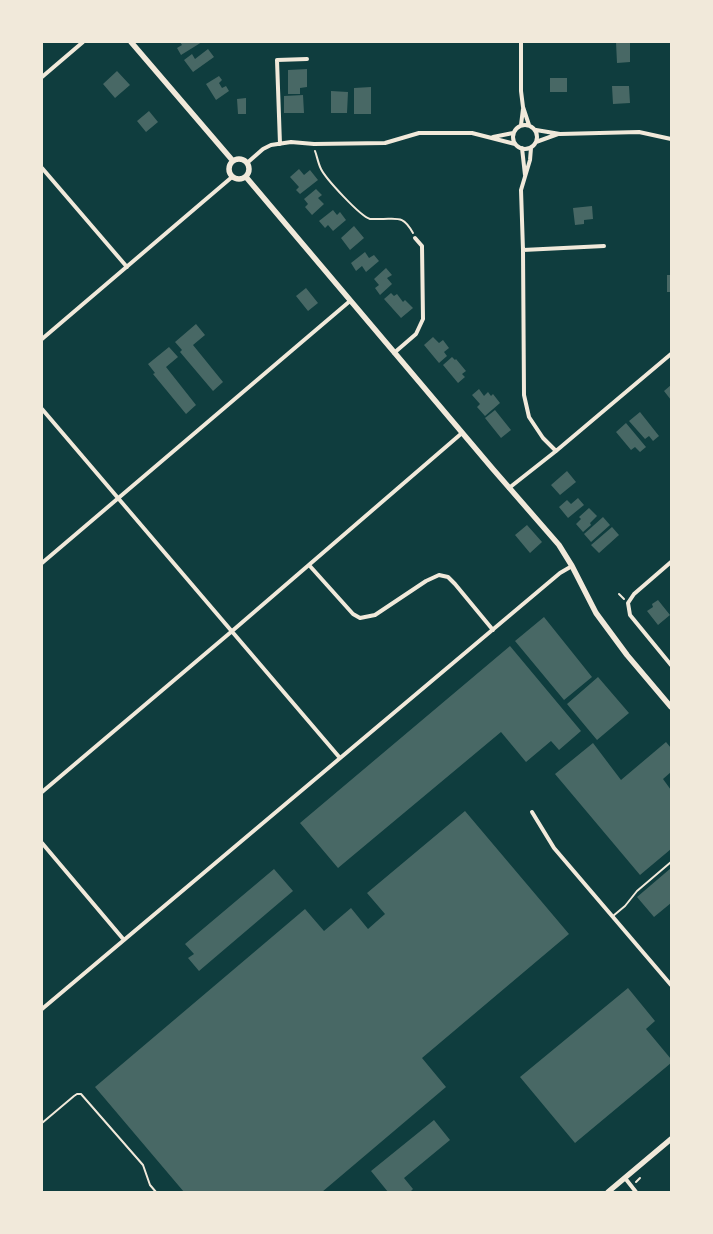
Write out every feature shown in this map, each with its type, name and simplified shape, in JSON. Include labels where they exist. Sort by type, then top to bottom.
[{"type":"street","points":[[42,77],[83,42]]},
{"type":"street","points":[[131,42],[233,161]]},
{"type":"street","points":[[521,42],[521,91],[523,107],[529,125]]},
{"type":"street","points":[[280,144],[277,60],[307,59]]},
{"type":"street","points":[[521,125],[523,107]]},
{"type":"street","points":[[515,144],[513,133],[516,128],[521,125],[529,125],[536,130],[560,134],[639,132],[671,139]]},
{"type":"street","points":[[536,130],[538,135],[536,142],[531,148],[530,160],[521,190],[524,395],[529,417],[543,438],[556,451]]},
{"type":"street","points":[[247,163],[271,144],[291,142],[314,144],[385,142],[419,133],[472,133],[515,144],[522,148],[531,148]]},
{"type":"street","points":[[490,137],[513,133]]},
{"type":"street","points":[[536,142],[560,134]]},
{"type":"street","points":[[522,148],[525,178]]},
{"type":"street","points":[[240,159],[247,163],[249,170],[246,177],[239,180],[229,174],[228,169],[233,161],[240,159]]},
{"type":"street","points":[[42,168],[127,266]]},
{"type":"street","points":[[42,339],[232,177]]},
{"type":"street","points":[[246,177],[462,433],[559,545],[572,566],[596,613],[627,655],[671,707]]},
{"type":"street","points":[[394,353],[416,334],[423,319],[422,246],[416,238]]},
{"type":"street","points":[[523,250],[604,246]]},
{"type":"street","points":[[42,563],[350,301]]},
{"type":"street","points":[[509,488],[556,451],[671,354]]},
{"type":"street","points":[[42,409],[340,758]]},
{"type":"street","points":[[42,792],[309,566],[462,433]]},
{"type":"street","points":[[671,562],[634,594],[628,603],[630,615],[671,665]]},
{"type":"street","points":[[309,566],[353,614],[360,618],[375,615],[426,580],[439,575],[448,578],[455,584],[493,630]]},
{"type":"street","points":[[42,1009],[560,573],[572,566]]},
{"type":"street","points":[[532,812],[554,848],[671,984]]},
{"type":"street","points":[[42,843],[124,940]]},
{"type":"street","points":[[608,1192],[671,1139]]},
{"type":"street","points":[[625,1178],[636,1192]]},
{"type":"lane","points":[[613,916],[624,906],[637,890],[671,862]]},
{"type":"lane","points":[[42,1123],[74,1096],[81,1094],[143,1166],[150,1185],[156,1192]]},
{"type":"path","points":[[314,144],[321,168],[328,179],[362,214],[371,219],[398,218],[403,220],[416,238]]},
{"type":"building","points":[[180,42],[202,42],[181,55],[177,48],[182,45]]},
{"type":"building","points":[[616,42],[630,42],[630,62],[617,63]]},
{"type":"building","points":[[208,49],[214,57],[193,72],[184,60],[192,54],[195,59]]},
{"type":"building","points":[[307,69],[307,87],[300,88],[300,94],[288,94],[288,70]]},
{"type":"building","points":[[117,71],[130,85],[115,98],[103,84]]},
{"type":"building","points":[[219,76],[222,80],[219,83],[222,88],[226,86],[229,91],[216,100],[206,84]]},
{"type":"building","points":[[550,78],[567,78],[567,92],[550,92]]},
{"type":"building","points":[[612,86],[629,86],[630,103],[613,104]]},
{"type":"building","points":[[371,87],[371,114],[354,114],[354,88]]},
{"type":"building","points":[[331,91],[348,92],[347,113],[331,113]]},
{"type":"building","points":[[303,95],[304,113],[284,113],[284,96]]},
{"type":"building","points":[[246,98],[246,114],[238,114],[237,99]]},
{"type":"building","points":[[149,111],[158,122],[146,132],[137,121]]},
{"type":"building","points":[[299,169],[304,175],[310,170],[318,180],[300,194],[296,190],[299,187],[290,177]]},
{"type":"building","points":[[316,189],[322,195],[318,198],[324,204],[312,215],[305,207],[308,204],[304,199]]},
{"type":"building","points":[[592,206],[593,219],[584,220],[584,224],[575,225],[573,208]]},
{"type":"building","points":[[333,210],[337,215],[340,212],[346,220],[333,231],[328,225],[325,228],[319,221]]},
{"type":"building","points":[[354,226],[364,238],[350,250],[341,238]]},
{"type":"building","points":[[365,252],[369,258],[374,255],[379,261],[366,272],[362,266],[356,271],[351,263]]},
{"type":"building","points":[[386,268],[392,275],[387,278],[392,284],[380,295],[375,288],[379,285],[374,279]]},
{"type":"building","points":[[667,275],[671,275],[671,292],[667,292]]},
{"type":"building","points":[[306,288],[318,303],[308,311],[296,296]]},
{"type":"building","points":[[391,293],[394,296],[397,294],[403,302],[405,300],[413,308],[401,318],[384,299]]},
{"type":"building","points":[[196,324],[205,335],[193,345],[223,382],[213,391],[180,352],[182,350],[175,342]]},
{"type":"building","points":[[433,337],[439,343],[443,340],[449,348],[444,352],[447,356],[439,363],[424,345]]},
{"type":"building","points":[[169,347],[178,357],[166,367],[196,405],[186,414],[153,374],[155,373],[148,364]]},
{"type":"building","points":[[452,357],[455,360],[456,359],[466,371],[462,374],[465,377],[458,383],[443,365]]},
{"type":"building","points":[[671,385],[671,400],[664,391]]},
{"type":"building","points":[[479,389],[484,396],[488,392],[491,396],[493,394],[500,403],[485,416],[477,407],[480,404],[472,395]]},
{"type":"building","points":[[495,410],[511,430],[501,438],[485,418]]},
{"type":"building","points":[[640,412],[659,436],[653,441],[649,436],[645,439],[629,421]]},
{"type":"building","points":[[626,423],[646,447],[640,452],[635,447],[631,450],[616,432]]},
{"type":"building","points":[[567,471],[576,482],[560,495],[551,485]]},
{"type":"building","points":[[578,498],[584,505],[568,518],[559,507],[567,500],[571,504]]},
{"type":"building","points":[[589,508],[597,516],[590,523],[591,525],[583,532],[576,524],[581,519],[579,517]]},
{"type":"building","points":[[603,517],[610,525],[591,542],[584,534]]},
{"type":"building","points":[[527,525],[542,542],[530,553],[515,535]]},
{"type":"building","points":[[612,527],[619,535],[599,553],[591,545]]},
{"type":"building","points":[[658,600],[670,615],[658,625],[647,611],[653,607],[652,604]]},
{"type":"building","points":[[544,617],[592,677],[564,700],[515,641]]},
{"type":"building","points":[[510,646],[581,731],[559,750],[551,741],[526,762],[501,732],[338,868],[300,823]]},
{"type":"building","points":[[598,677],[629,713],[597,740],[567,704]]},
{"type":"building","points":[[666,742],[671,748],[671,772],[663,779],[671,790],[671,849],[640,875],[555,774],[593,743],[621,780]]},
{"type":"building","points":[[465,811],[569,934],[422,1058],[446,1087],[322,1192],[184,1192],[95,1087],[305,909],[324,931],[351,908],[368,929],[385,914],[367,893]]},
{"type":"building","points":[[671,868],[671,903],[654,917],[637,897]]},
{"type":"building","points":[[274,869],[293,891],[199,971],[188,958],[194,954],[185,944]]},
{"type":"building","points":[[628,988],[655,1021],[646,1029],[671,1059],[671,1063],[575,1143],[520,1077]]},
{"type":"building","points":[[434,1120],[450,1140],[404,1178],[413,1189],[410,1192],[388,1192],[371,1171]]}]
